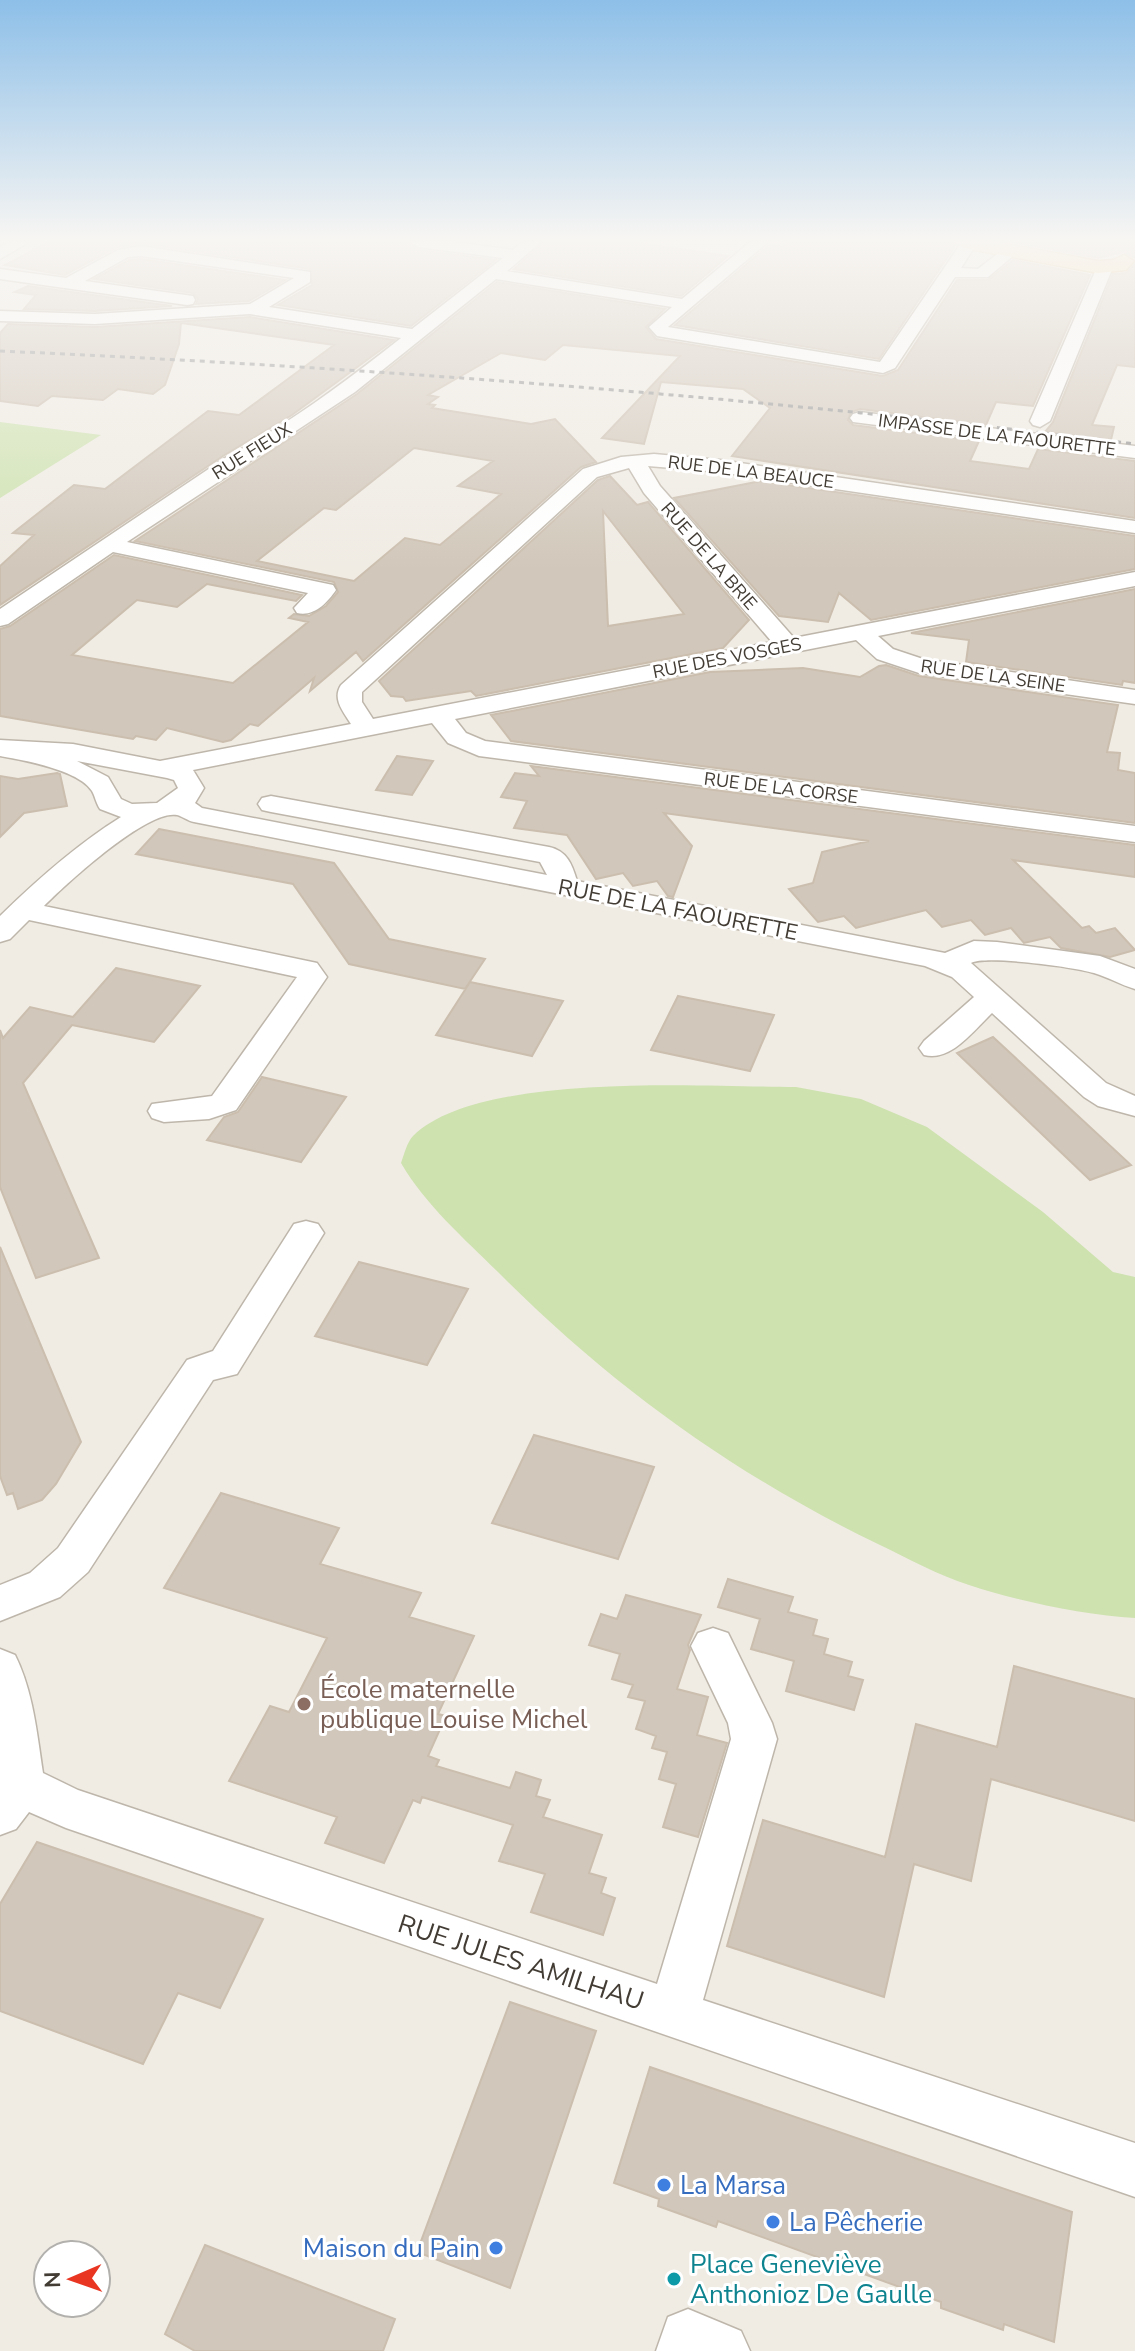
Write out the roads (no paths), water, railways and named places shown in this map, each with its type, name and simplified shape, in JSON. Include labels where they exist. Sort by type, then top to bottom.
[{"type":"street","name":"RUE FIEUX","points":[[0,619],[348,388],[395,352]]},
{"type":"street","points":[[774,352],[872,369],[889,364],[897,352]]},
{"type":"street","points":[[1040,421],[1076,352]]},
{"type":"street","name":"IMPASSE DE LA FAOURETTE","points":[[860,418],[1135,452]]},
{"type":"street","name":"RUE DE LA BEAUCE","points":[[367,730],[350,702],[350,690],[590,473],[604,466],[668,460],[1135,527]]},
{"type":"street","name":"RUE DE LA BRIE","points":[[635,461],[651,489],[788,646]]},
{"type":"street","points":[[110,545],[325,590],[305,608]]},
{"type":"street","name":"RUE DES VOSGES","points":[[107,797],[117,777],[158,768],[1135,579]]},
{"type":"street","name":"RUE DE LA SEINE","points":[[860,632],[885,654],[919,666],[1135,697]]},
{"type":"street","name":"RUE DE LA CORSE","points":[[439,715],[457,738],[479,748],[1135,834]]},
{"type":"street","name":"RUE DES VOSGES","points":[[1,748],[60,762],[95,780],[107,797],[123,810],[149,812],[183,799],[272,755],[318,739]]},
{"type":"street","name":"RUE DES VOSGES","points":[[1,748],[73,752],[184,775],[191,788],[183,799]]},
{"type":"street","points":[[51,883],[107,797]]},
{"type":"street","name":"RUE DE LA FAOURETTE","points":[[183,799],[194,814],[947,964],[963,971],[993,996],[1095,1090],[1109,1099],[1135,1106]]},
{"type":"street","points":[[271,804],[549,855],[558,864],[565,887]]},
{"type":"street","points":[[0,933],[51,883],[130,822],[149,812]]},
{"type":"street","points":[[22,910],[295,965],[306,969],[312,977],[224,1103],[209,1108],[164,1111]]},
{"type":"street","points":[[947,964],[960,954],[974,950],[997,951],[1100,965],[1135,980]]},
{"type":"street","points":[[935,1048],[993,996]]},
{"type":"street","points":[[0,1603],[45,1585],[73,1560],[200,1370],[224,1364],[306,1233]]},
{"type":"street","points":[[674,2013],[754,1739],[750,1723],[713,1646]]},
{"type":"street","name":"RUE JULES AMILHAU","points":[[0,1668],[12,1713],[11,1800],[66,1807],[1135,2170]]},
{"type":"street","points":[[685,2351],[688,2337],[721,2351]]},
{"type":"railway","points":[[14,352],[285,366],[569,386],[852,412],[1135,444]]},
{"type":"place","name":"École maternelle publique Louise Michel","points":[[304,1704]]},
{"type":"place","name":"La Marsa","points":[[664,2185]]},
{"type":"place","name":"La Pêcherie","points":[[773,2222]]},
{"type":"place","name":"Maison du Pain","points":[[496,2248]]},
{"type":"place","name":"Place Geneviève Anthonioz De Gaulle","points":[[674,2279]]}]
